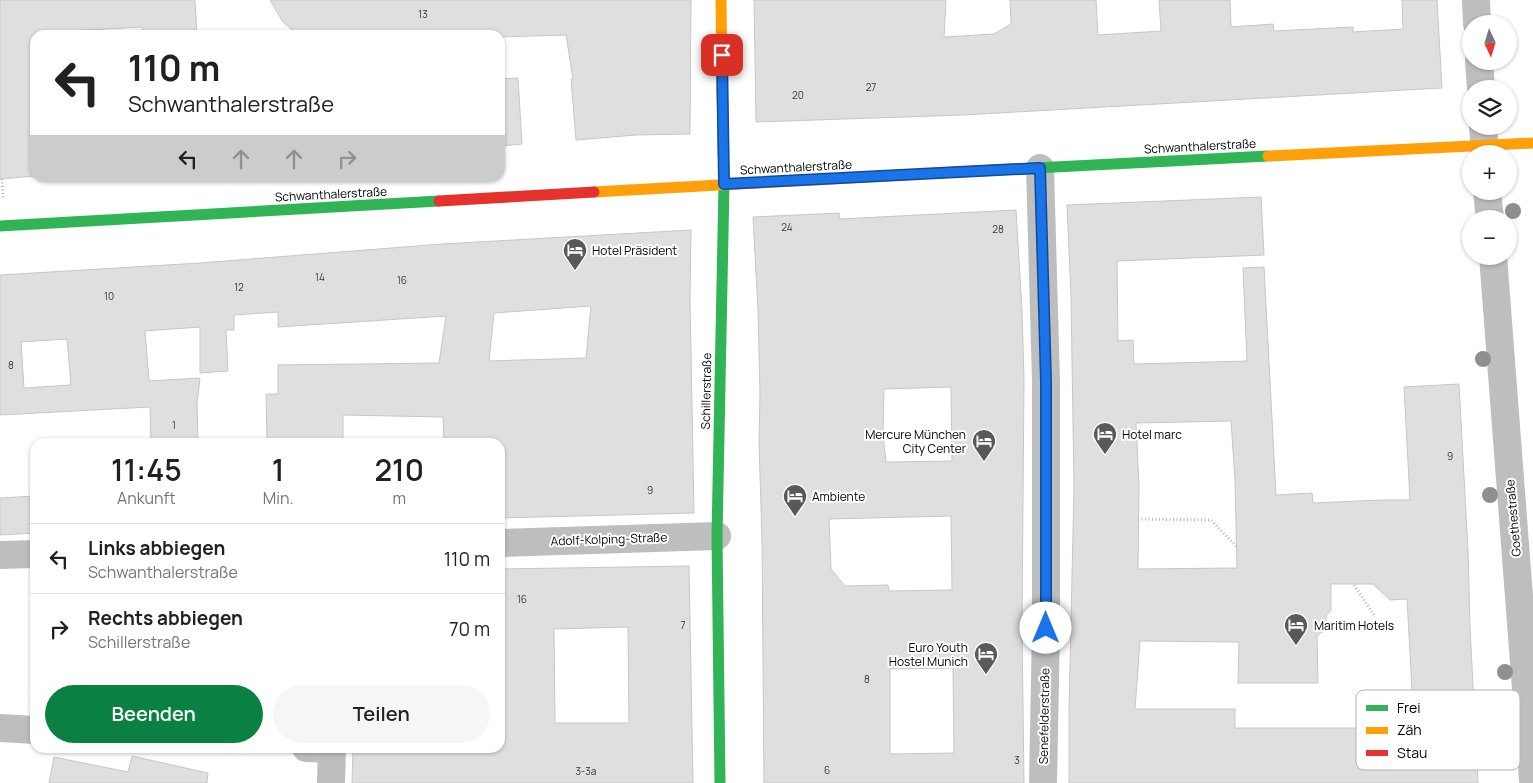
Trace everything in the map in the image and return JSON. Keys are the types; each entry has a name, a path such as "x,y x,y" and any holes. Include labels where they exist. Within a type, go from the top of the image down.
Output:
{"main road":[{"name":"Schillerstraße","path":"720,783 717,536 724,184 721,0"},
{"name":"Schwanthalerstraße","path":"0,226 1484,142 1533,143"}],"street":[{"path":"1476,0 1477,15"},
{"name":"Senefelderstraße","path":"1040,168 1046,382 1046,628 1043,783"},
{"name":"Goethestraße","path":"1494,265 1533,780"},
{"name":"Adolf-Kolping-Straße","path":"505,543 717,536"},
{"path":"0,555 30,554"},
{"path":"0,728 30,730"},
{"path":"324,753 331,783"}],"path":[{"path":"1138,519 1211,520 1236,547"},
{"path":"1354,585 1374,615"}],"building":[{"path":"0,0 195,0 197,30 142,30 142,27 89,30 30,30 30,176 0,179"},
{"path":"270,0 691,0 690,134 636,135 576,140 571,79 573,79 566,35 505,37 505,30 292,30 283,22"},
{"path":"754,0 946,0 944,37 994,34 1011,24 1010,0 1096,0 1098,35 1161,31 1159,0 1230,0 1231,27 1273,24 1274,31 1353,27 1353,32 1403,29 1402,0 1437,0 1442,88 963,115 756,122"},
{"path":"518,78 522,144 505,146 505,79"},
{"path":"1261,197 1264,255 1117,261 1118,341 1133,340 1134,364 1247,361 1243,268 1264,267 1276,495 1312,493 1313,503 1410,500 1404,387 1459,384 1473,690 1412,690 1407,599 1390,600 1373,584 1331,584 1331,610 1326,615 1326,629 1317,636 1318,683 1238,683 1239,642 1140,641 1135,709 1235,709 1235,728 1356,728 1356,770 1477,770 1478,783 1069,783 1074,487 1071,296 1067,205","holes":["1231,421 1235,480 1237,568 1138,569 1139,485 1136,423"]},
{"path":"1016,210 1024,379 1022,626 1024,783 764,783 760,394 753,217 839,213 840,219","holes":["951,387 952,461 886,462 883,435 884,389","951,516 952,590 889,591 888,585 845,586 831,569 829,519","953,668 954,753 890,754 890,669"]},
{"path":"691,230 690,299 694,513 505,518 505,438 444,438 443,417 343,415 343,438 267,438 266,394 278,394 278,365 439,363 446,316 278,327 278,312 234,315 234,330 226,330 228,371 200,373 200,327 145,331 149,381 200,378 197,404 198,438 151,438 150,407 0,415 0,275 200,263 442,244","holes":["591,306 586,358 489,361 494,313","67,339 71,385 24,388 21,342"]},
{"path":"30,496 30,533 0,535 0,498"},
{"path":"689,566 693,783 352,783 353,753 505,753 505,569","holes":["628,627 629,723 555,723 554,629"]},
{"path":"132,756 208,773 207,783 49,783 54,757 128,772"}],"traffic: fast":[{"path":"720,783 717,536 724,184 722,87"},
{"path":"938,173 1268,156"},
{"path":"0,226 439,201"}],"traffic: slow":[{"path":"721,0 722,87"},
{"path":"1268,156 1533,143"},
{"path":"594,192 938,173"}],"traffic: jam":[{"path":"439,201 594,192"}],"place":[{"name":"Hotel Präsident","path":"575,271"},
{"name":"Hotel marc","path":"1105,455"},
{"name":"Mercure München City Center","path":"984,462"},
{"name":"Ambiente","path":"795,517"},
{"name":"Maritim Hotels","path":"1296,646"},
{"name":"Euro Youth Hostel Munich","path":"986,675"}],"route":[{"path":"722,55 724,184 1040,168 1046,382 1046,628"}]}
